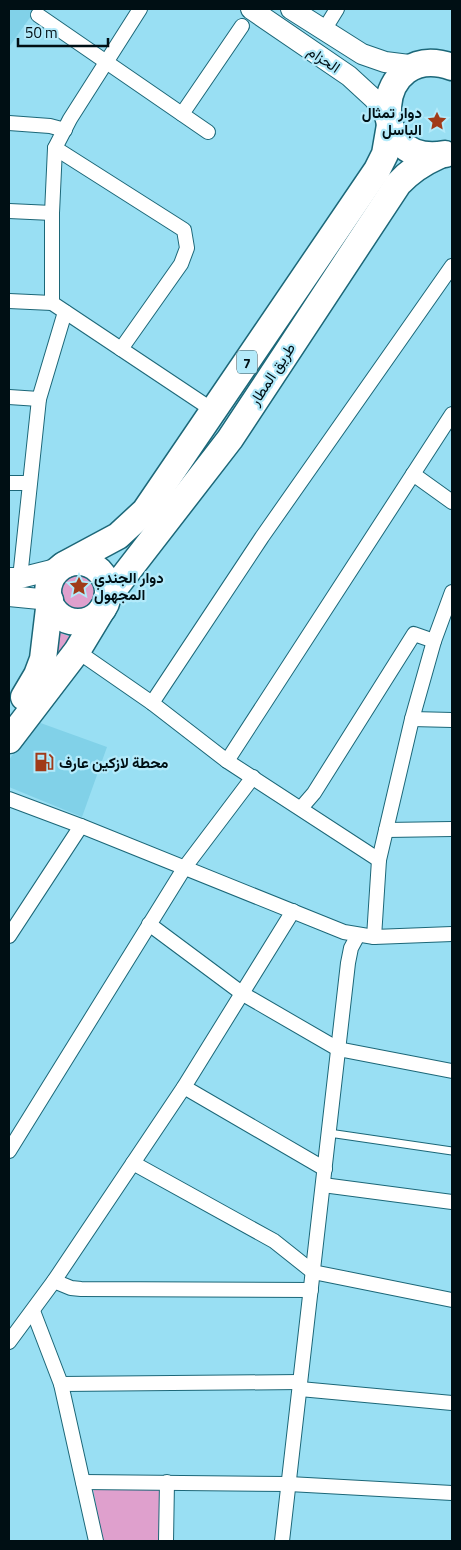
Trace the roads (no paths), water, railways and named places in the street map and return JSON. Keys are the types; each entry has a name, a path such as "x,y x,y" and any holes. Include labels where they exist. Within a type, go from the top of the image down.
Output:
{"highway":[{"name":"7","path":"62,567 118,536 145,512 377,170 387,145 388,99 392,87 405,72 438,62"},
{"name":"7","path":"389,122 396,137 406,147 418,153 447,155"},
{"name":"طريق المطار","path":"9,740 77,651 106,602 230,439 398,184 421,163 447,155"},
{"path":"82,562 94,567 106,580 108,589 106,602 92,618 84,621 67,619 59,614 50,600 48,592 50,583 54,575 62,567 82,562"},
{"path":"9,722 41,667 50,600"}],"main road":[{"path":"292,9 353,49 373,58 399,64 438,62"},
{"name":"الحزام","path":"246,17 349,76 374,98 389,122"},
{"path":"15,578 62,567"},
{"path":"9,596 50,600"}],"street":[{"path":"52,303 52,213 55,148 70,119 140,9"},
{"path":"324,30 337,9"},
{"path":"38,15 208,132"},
{"path":"182,114 246,17"},
{"path":"9,124 50,126 65,130"},
{"path":"55,148 184,230 187,248 181,264 121,350"},
{"path":"9,212 52,213"},
{"path":"152,703 262,537 452,266"},
{"path":"9,301 52,303 214,411"},
{"path":"15,578 39,400 65,312"},
{"path":"9,397 39,400"},
{"path":"227,761 452,414"},
{"path":"413,474 452,502"},
{"path":"9,483 29,483"},
{"path":"374,937 379,860 412,719 434,641 452,592"},
{"path":"301,808 314,793 414,634 434,641"},
{"path":"77,651 152,703 227,761 379,860"},
{"path":"412,719 452,720"},
{"path":"9,1151 185,868 253,777"},
{"path":"9,799 344,932 374,937 452,934"},
{"path":"9,936 81,826"},
{"path":"386,830 452,829"},
{"path":"9,1342 54,1282 184,1087 294,911"},
{"path":"149,924 243,994 338,1049 452,1071"},
{"path":"282,1541 338,1049 351,948 358,935"},
{"path":"184,1087 325,1168"},
{"path":"133,1163 274,1241 313,1272 452,1300"},
{"path":"323,1184 452,1202"},
{"path":"54,1282 71,1288 81,1289 311,1290"},
{"path":"33,1312 61,1384 96,1541"},
{"path":"61,1384 300,1385 452,1403"},
{"path":"83,1482 289,1484 452,1493"},
{"path":"166,1541 167,1482"}],"lane":[{"path":"329,1133 452,1151"}],"place":[{"name":"دوار تمثال الباسل","path":"437,121"},
{"name":"دوار الجندي المجهول","path":"79,586"},
{"name":"محطة لازكين عارف","path":"44,762"}]}
